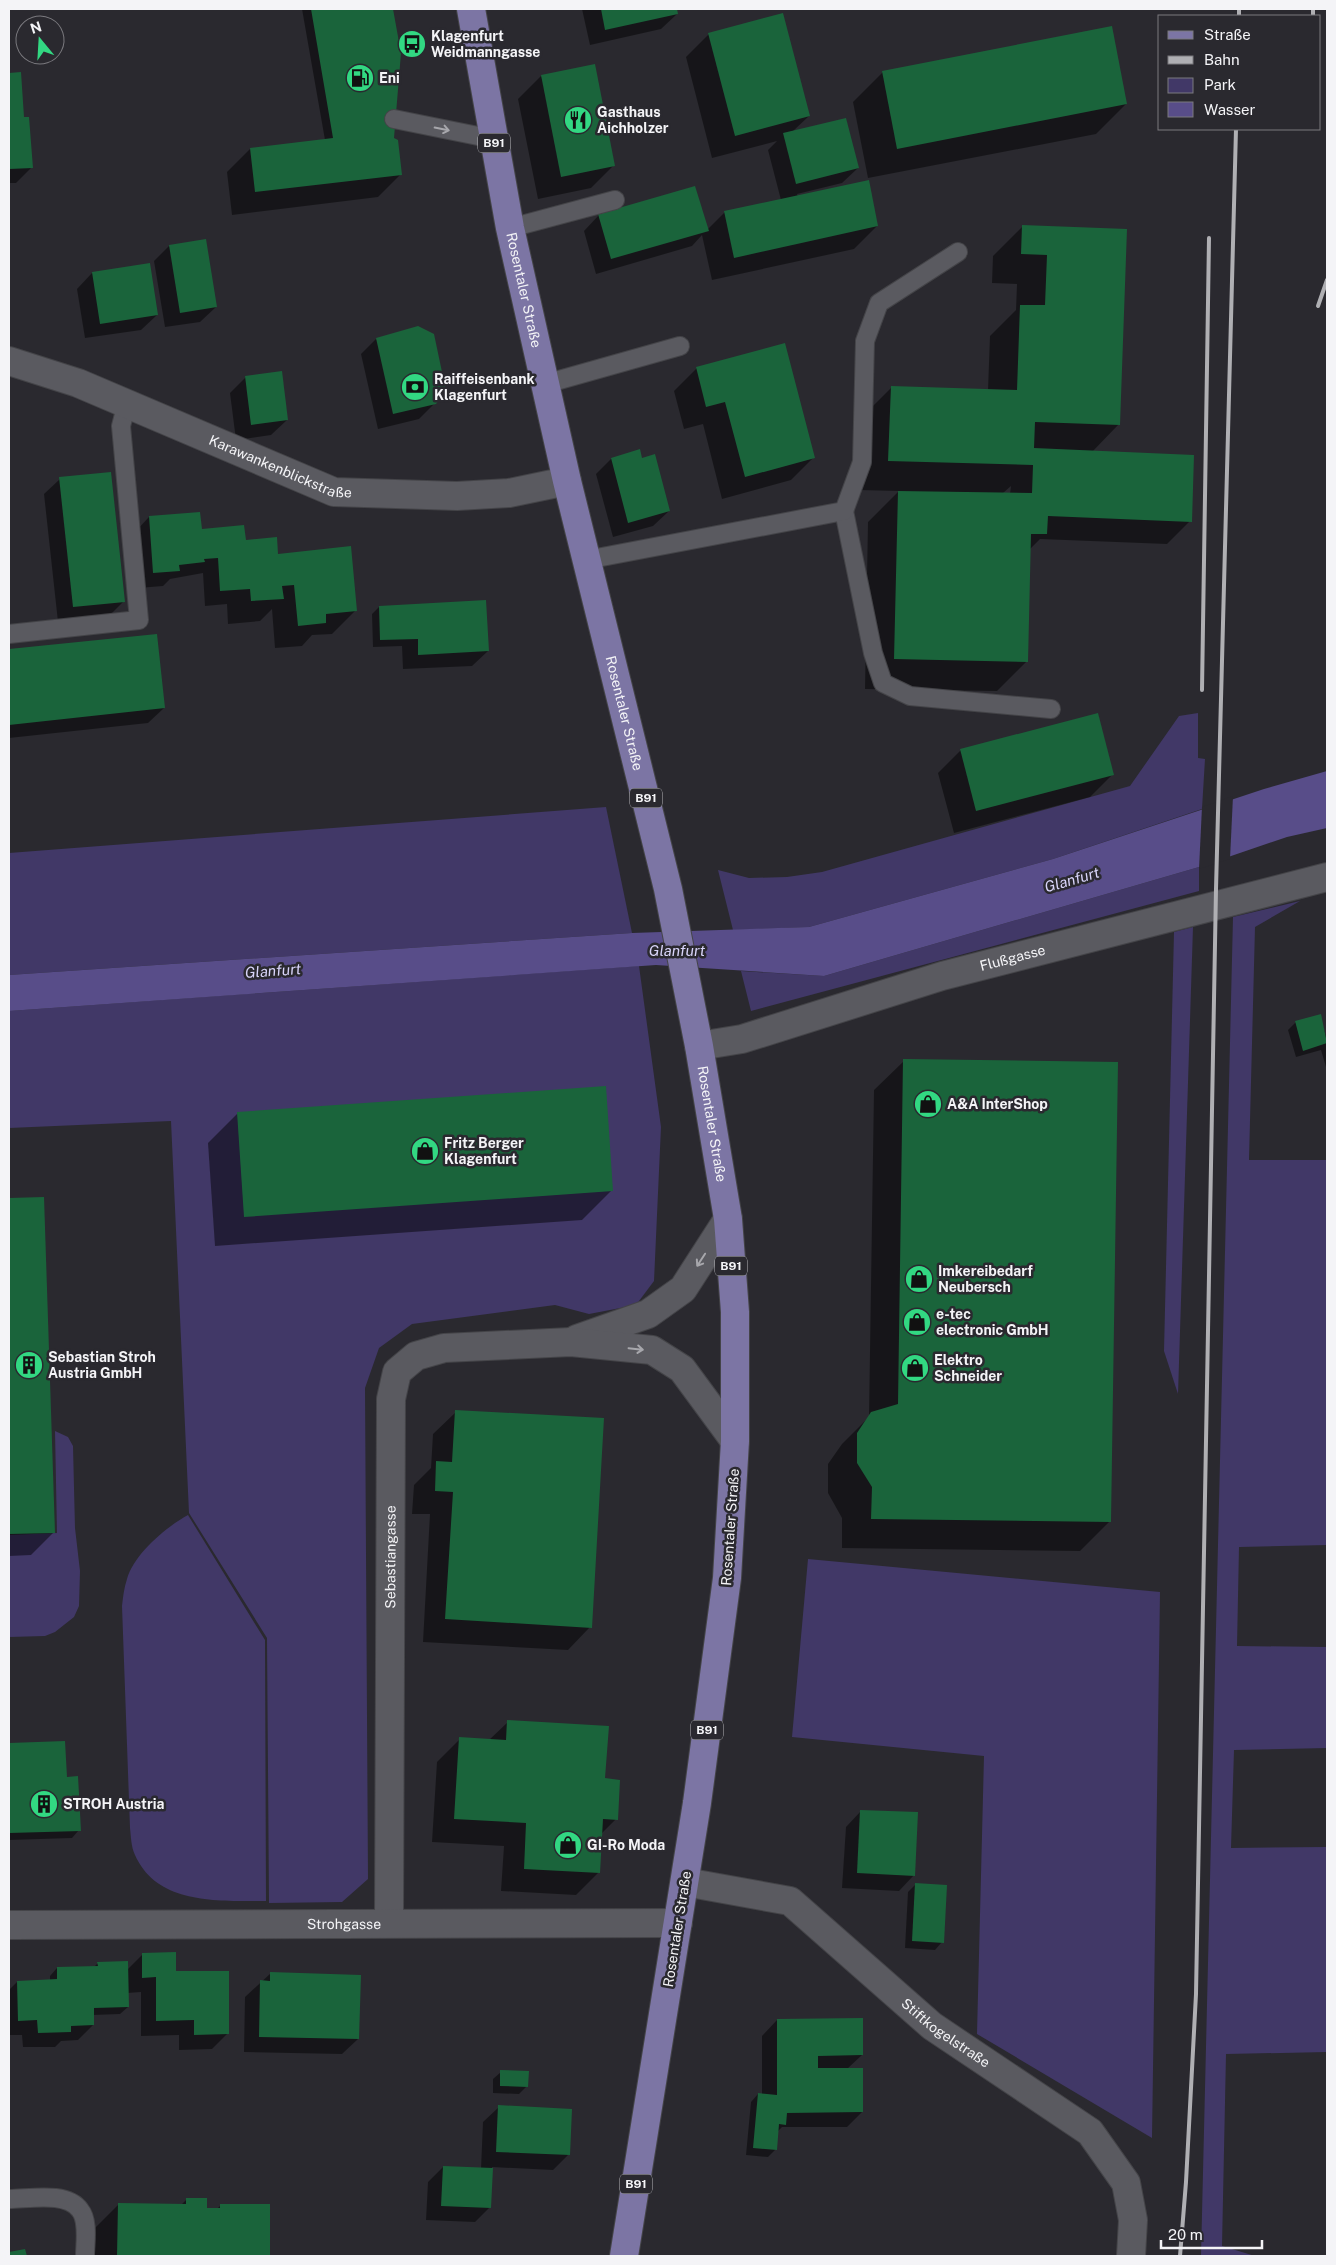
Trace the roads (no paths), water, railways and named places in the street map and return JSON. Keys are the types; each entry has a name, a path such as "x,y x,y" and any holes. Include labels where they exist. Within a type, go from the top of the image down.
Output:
{"main road":[{"name":"Rosentaler Straße","path":"471,9 510,228 567,482 668,889 694,1017 728,1219 735,1312 735,1441 727,1578 685,1882 624,2256"}],"street":[{"name":"Karawankenblickstraße","path":"9,361 78,383 334,492 457,496 509,492 567,482"},
{"name":"Flußgasse","path":"699,1046 742,1039 942,976 1327,877"},
{"name":"Sebastiangasse","path":"571,1342 648,1314 682,1289 728,1219"},
{"name":"Sebastiangasse","path":"389,1923 391,1399 398,1372 416,1356 444,1348 571,1342 652,1350 682,1369 735,1441"},
{"name":"Stiftkogelstraße","path":"685,1882 790,1901 932,2026 1090,2132 1126,2183 1133,2220 1131,2256"},
{"name":"Strohgasse","path":"9,1925 678,1923"}],"lane":[{"path":"394,119 494,139"},
{"path":"510,228 615,200"},
{"path":"958,252 879,303 865,340 862,462 844,512 873,653 883,683 910,696 1051,709"},
{"path":"545,384 680,346"},
{"path":"9,634 139,620 121,426 127,403"},
{"path":"586,560 844,512"},
{"path":"9,2199 66,2199 80,2210 85,2224 85,2256"}],"water":[{"name":"Glanfurt","path":"1327,771 1327,828 1287,837 1199,867 824,976 656,965 9,1011 9,975 632,933 809,927 1053,859 1264,789"}],"railway":[{"path":"1239,9 1239,15"},
{"path":"1313,9 1313,15"},
{"path":"1180,2256 1196,1994 1216,889 1236,130"},
{"path":"1202,690 1209,238"},
{"path":"1318,306 1327,280"}],"place":[{"name":"Klagenfurt Weidmanngasse","path":"412,44"},
{"name":"Eni","path":"360,78"},
{"name":"Gasthaus Aichholzer","path":"578,120"},
{"name":"Raiffeisenbank Klagenfurt","path":"415,387"},
{"name":"A&A InterShop","path":"928,1104"},
{"name":"Fritz Berger Klagenfurt","path":"425,1151"},
{"name":"Imkereibedarf Neubersch","path":"919,1279"},
{"name":"e-tec electronic GmbH","path":"917,1322"},
{"name":"Sebastian Stroh Austria GmbH","path":"29,1365"},
{"name":"Elektro Schneider","path":"915,1368"},
{"name":"STROH Austria","path":"44,1804"},
{"name":"GI-Ro Moda","path":"568,1845"}]}
